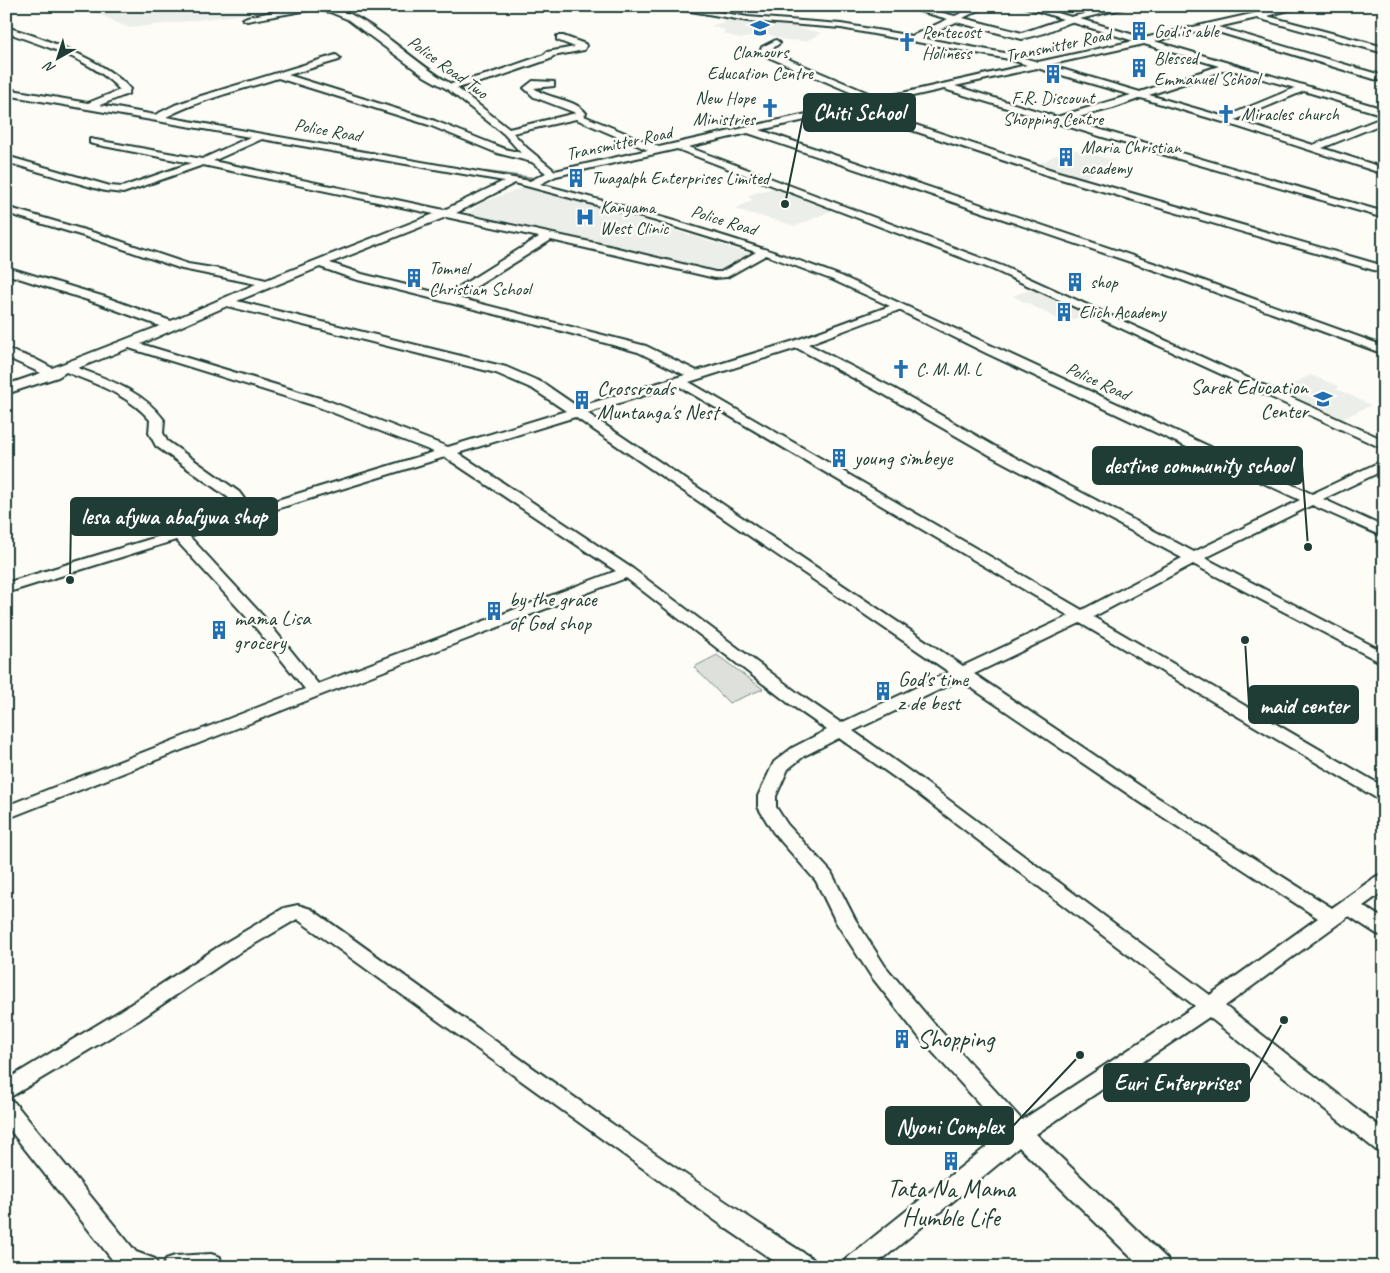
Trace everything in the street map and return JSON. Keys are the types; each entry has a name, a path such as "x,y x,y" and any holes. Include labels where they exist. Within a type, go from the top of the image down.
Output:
{"street":[{"path":"247,19 312,6"},
{"name":"Police Road Two","path":"312,6 332,10 350,17 428,74 450,87 507,132 534,159 553,174"},
{"path":"666,6 754,20 841,26 915,38 1040,64 1226,120 1384,171"},
{"path":"905,6 1022,36 1035,34 1071,19 1128,6"},
{"path":"915,38 984,6"},
{"path":"1026,6 1384,112"},
{"name":"Transmitter Road","path":"532,184 553,174 882,102 944,86 1148,42 1299,6"},
{"path":"1257,16 1384,50"},
{"path":"1210,27 1384,79"},
{"path":"6,29 89,63 111,75 125,89 125,92 90,106"},
{"path":"450,87 492,76 547,57 550,54 581,48 582,46 560,38"},
{"path":"776,43 765,49 764,52 882,102"},
{"path":"157,118 178,106 336,58"},
{"path":"1058,120 1142,96 1176,82 1228,66"},
{"path":"277,75 423,120 501,151 534,159"},
{"path":"507,132 577,116 581,113 577,109 537,95 529,88 533,84 551,84"},
{"path":"944,86 1384,215"},
{"path":"1226,120 1304,88"},
{"name":"Police Road","path":"6,92 514,180 669,222 765,251 837,278 900,306 1384,534"},
{"path":"854,108 1029,166 1384,270"},
{"path":"577,116 659,151"},
{"path":"1313,148 1384,120"},
{"path":"752,131 1158,268 1384,350"},
{"path":"6,159 116,190 131,189 203,162 261,136"},
{"path":"92,141 203,162 549,236 719,276 765,251"},
{"path":"680,147 998,268 1384,444"},
{"path":"6,390 129,344 265,283 362,248 445,214 514,180"},
{"path":"6,210 101,238 186,267 265,283"},
{"path":"448,299 549,236"},
{"path":"318,263 358,277 562,327 642,349 697,376"},
{"path":"6,270 101,300 172,326"},
{"path":"226,302 501,370 538,386 1146,798 1340,911 1384,929"},
{"path":"6,588 679,382 798,344 900,306"},
{"path":"129,344 321,403 448,452 628,572 793,698 920,786 1210,1006 1384,1143"},
{"path":"798,344 1384,659"},
{"path":"6,353 31,362 52,374"},
{"path":"68,368 134,399 147,408 157,420 156,433 161,443 234,494 248,514"},
{"path":"679,382 773,435 1384,795"},
{"path":"1158,1267 1020,1133 927,1031 878,971 846,922 824,877 780,828 767,807 767,796 780,766 798,752 1080,617 1193,558 1384,464"},
{"path":"180,536 256,619 315,691"},
{"path":"6,813 315,691 628,572"},
{"path":"855,1267 1020,1133 1210,1006 1384,881"},
{"path":"6,1091 132,1014 225,952 291,913 298,912 312,920 605,1131 750,1232 804,1267"},
{"path":"6,1108 127,1260 138,1266 146,1267"},
{"path":"175,1267 211,1265"}],"shaded area":[{"path":"81,6 278,6 282,10 129,28"},
{"name":"Clamours Education Centre","path":"733,19 771,22 822,33 806,41 785,40 765,33 741,39 723,33 725,30 711,26"},
{"path":"1069,148 1114,160 1083,179 1035,166"},
{"path":"780,186 835,209 796,226 735,209 752,200 748,195"},
{"path":"524,187 560,195 754,255 723,273 466,215 483,202"},
{"path":"1037,287 1090,314 1064,322 1013,296"},
{"name":"Sarek Education Center","path":"1310,375 1339,386 1337,389 1371,405 1338,421 1274,394"},
{"path":"717,655 763,689 729,703 694,667"}],"waterway":[{"path":"202,124 375,154 372,153"},
{"path":"485,173 540,180"}],"place":[{"name":"Clamours Education Centre","path":"760,28"},
{"name":"God is able","path":"1139,31"},
{"name":"Pentecost Holiness","path":"907,42"},
{"name":"Blessed Emmanuel School","path":"1139,68"},
{"name":"F.R. Discount Shopping Centre","path":"1053,74"},
{"name":"New Hope Ministries","path":"770,108"},
{"name":"Miracles church","path":"1226,114"},
{"name":"Maria Christian academy","path":"1066,157"},
{"name":"Twagalph Enterprises Limited","path":"576,178"},
{"name":"Chiti School","path":"785,204"},
{"name":"Kanyama West Clinic","path":"585,217"},
{"name":"Tomnel Christian School","path":"414,278"},
{"name":"shop","path":"1075,282"},
{"name":"Elich Academy","path":"1064,312"},
{"name":"C. M. M. L","path":"901,369"},
{"name":"Sarek Education Center","path":"1323,399"},
{"name":"Crossroads Muntanga's Nest","path":"582,400"},
{"name":"young simbeye","path":"839,458"},
{"name":"destine community school","path":"1308,547"},
{"name":"lesa afywa abafywa shop","path":"70,580"},
{"name":"by the grace of God shop","path":"494,611"},
{"name":"mama Lisa grocery","path":"219,630"},
{"name":"maid center","path":"1245,640"},
{"name":"God's time z de best","path":"883,691"},
{"name":"Euri Enterprises","path":"1284,1020"},
{"name":"Shopping","path":"902,1039"},
{"name":"Nyoni Complex","path":"1080,1055"},
{"name":"Tata Na Mama Humble Life","path":"951,1161"}]}
